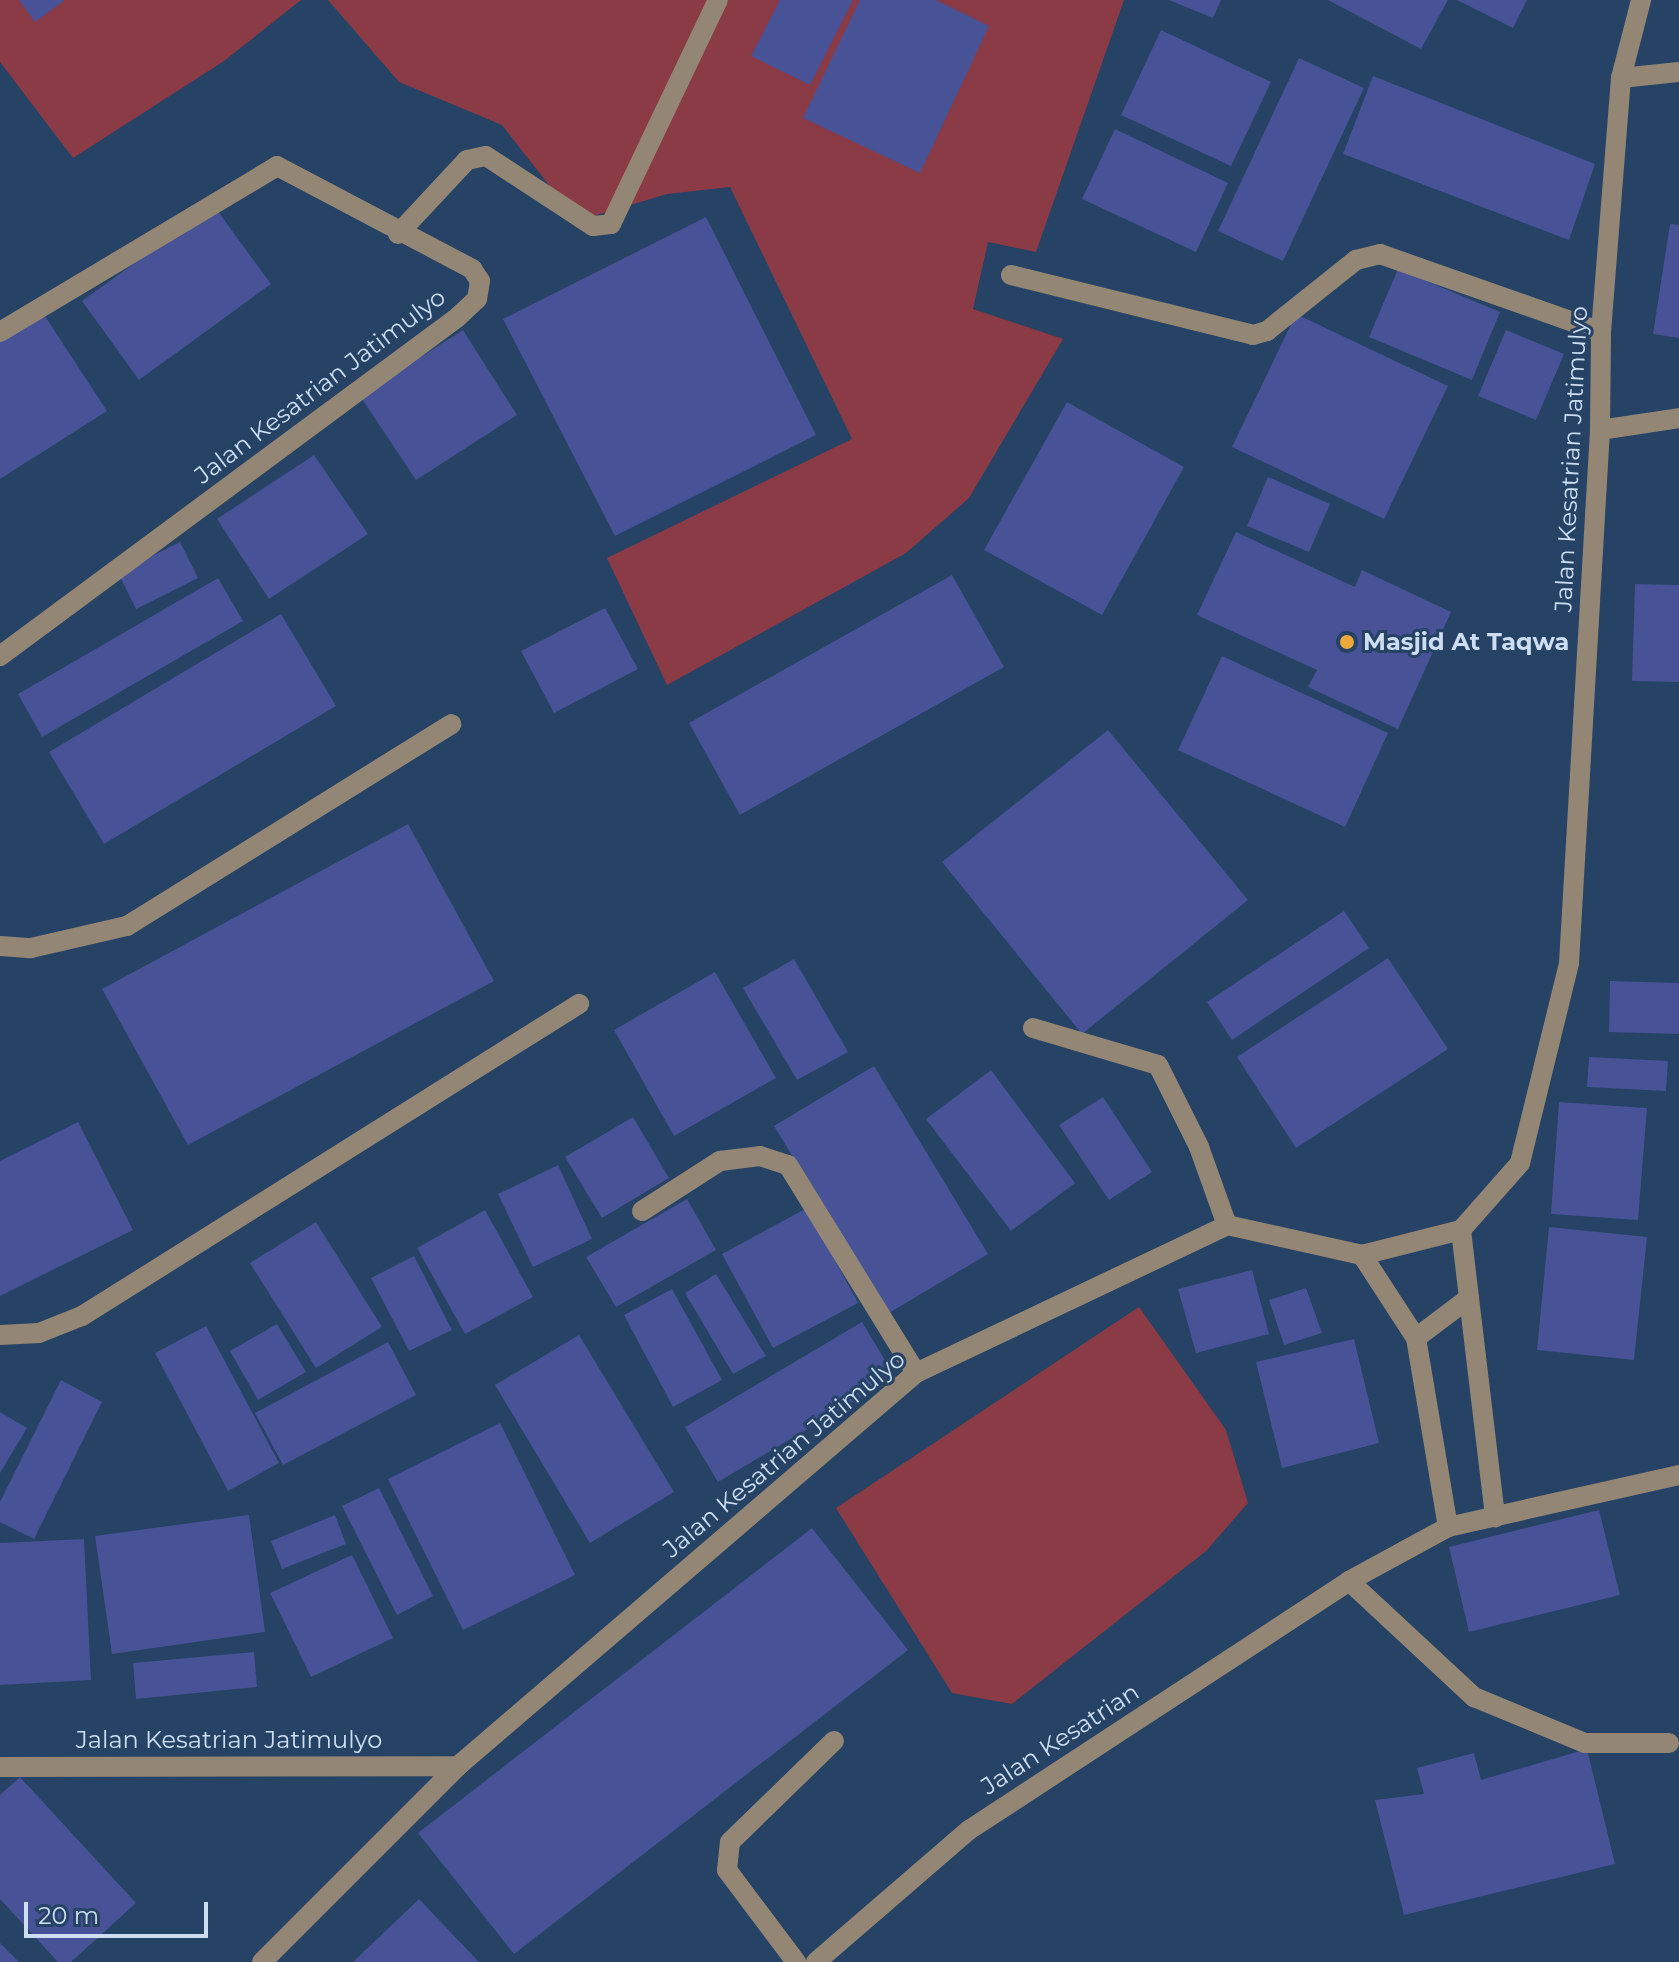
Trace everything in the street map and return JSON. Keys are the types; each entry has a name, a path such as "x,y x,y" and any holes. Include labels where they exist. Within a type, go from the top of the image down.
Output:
{"street":[{"path":"398,234 467,160 486,156 593,226 611,224 718,0"},
{"name":"Jalan Kesatrian Jatimulyo","path":"1461,1230 1520,1163 1569,963 1600,430 1601,332 1621,78 1641,0"},
{"path":"1621,78 1679,72"},
{"name":"Jalan Kesatrian Jatimulyo","path":"0,332 277,166 398,234 472,269 480,281 477,299 0,656"},
{"path":"1011,275 1253,335 1267,331 1356,260 1380,254 1601,332"},
{"path":"1600,430 1679,418"},
{"path":"0,946 31,948 127,926 451,724"},
{"path":"0,1335 39,1333 82,1316 579,1004"},
{"path":"1033,1028 1158,1065 1199,1147 1227,1225 1362,1255 1461,1230 1495,1517"},
{"path":"642,1211 720,1161 760,1156 788,1165 916,1373"},
{"name":"Jalan Kesatrian Jatimulyo","path":"262,1962 458,1766 916,1373 1227,1225"},
{"path":"1362,1255 1416,1338 1448,1527"},
{"path":"1416,1338 1469,1298"},
{"name":"Jalan Kesatrian","path":"816,1962 969,1830 1349,1581 1448,1527 1679,1475"},
{"path":"1349,1581 1474,1697 1585,1743 1669,1743"},
{"path":"796,1962 727,1870 730,1842 834,1741"},
{"name":"Jalan Kesatrian Jatimulyo","path":"0,1767 458,1766"}],"shaded area":[{"path":"0,0 301,0 224,61 73,158 0,62"},
{"path":"328,0 1124,0 1036,252 988,242 973,309 1063,339 969,498 906,553 667,685 607,558 852,439 730,187 667,194 577,221 502,125 399,82"},
{"path":"1139,1307 1226,1430 1248,1503 1206,1551 1012,1704 952,1693 836,1508"}],"building":[{"path":"19,0 65,0 35,22"},
{"path":"780,0 853,0 810,85 751,56"},
{"path":"860,0 936,0 989,26 920,173 803,118"},
{"path":"1169,0 1221,0 1213,18"},
{"path":"1328,0 1448,0 1421,49"},
{"path":"1457,0 1527,0 1513,28"},
{"path":"1161,30 1271,82 1231,166 1121,115"},
{"path":"1299,58 1364,88 1283,261 1218,231"},
{"path":"1373,76 1595,164 1569,240 1343,154"},
{"path":"1115,129 1228,183 1196,252 1082,199"},
{"path":"214,206 271,284 139,380 82,301"},
{"path":"706,217 816,435 615,536 503,319"},
{"path":"1670,224 1679,225 1679,338 1653,334"},
{"path":"1398,269 1500,312 1472,380 1369,337"},
{"path":"41,310 107,411 0,479 0,336"},
{"path":"1296,314 1448,386 1384,519 1232,447"},
{"path":"463,330 517,415 416,480 360,396"},
{"path":"1506,330 1564,354 1536,420 1478,396"},
{"path":"1067,402 1184,467 1102,615 984,550"},
{"path":"314,455 368,534 269,599 217,519"},
{"path":"1268,477 1330,504 1309,552 1247,526"},
{"name":"Masjid At Taqwa","path":"1236,532 1355,587 1362,570 1451,612 1398,729 1308,687 1317,670 1197,615"},
{"path":"180,542 198,578 136,609 118,573"},
{"path":"952,575 1004,667 740,815 689,723"},
{"path":"218,578 243,621 42,737 18,694"},
{"path":"1635,584 1679,585 1679,682 1632,681"},
{"path":"605,608 638,669 554,713 521,651"},
{"path":"281,614 336,706 104,844 49,752"},
{"path":"1222,656 1388,733 1345,827 1178,750"},
{"path":"1108,730 1248,900 1082,1034 942,862"},
{"path":"408,824 494,981 188,1145 102,989"},
{"path":"1344,911 1369,948 1232,1040 1207,1002"},
{"path":"1388,958 1448,1049 1296,1148 1237,1057"},
{"path":"794,959 848,1052 797,1080 743,988"},
{"path":"715,972 776,1078 674,1136 614,1030"},
{"path":"1610,981 1679,983 1679,1034 1609,1032"},
{"path":"1589,1057 1668,1061 1666,1091 1587,1087"},
{"path":"874,1066 988,1254 889,1313 774,1126"},
{"path":"991,1070 1075,1183 1011,1231 926,1119"},
{"path":"1103,1097 1152,1172 1109,1200 1059,1125"},
{"path":"1559,1102 1647,1108 1638,1220 1551,1214"},
{"path":"633,1117 669,1178 602,1218 565,1157"},
{"path":"78,1122 133,1230 0,1296 0,1161"},
{"path":"558,1165 592,1239 533,1267 498,1194"},
{"path":"687,1199 716,1250 616,1307 586,1257"},
{"path":"807,1208 858,1303 773,1348 722,1254"},
{"path":"485,1210 533,1297 465,1334 417,1248"},
{"path":"316,1222 382,1327 316,1368 250,1263"},
{"path":"1549,1227 1647,1237 1634,1360 1537,1350"},
{"path":"414,1256 452,1330 409,1351 371,1278"},
{"path":"1252,1270 1269,1334 1196,1353 1178,1289"},
{"path":"716,1274 766,1356 733,1374 685,1293"},
{"path":"1306,1288 1322,1333 1284,1345 1269,1300"},
{"path":"672,1289 722,1380 673,1407 624,1315"},
{"path":"862,1322 895,1377 718,1482 685,1427"},
{"path":"277,1324 306,1372 258,1400 230,1351"},
{"path":"206,1326 279,1463 228,1491 155,1353"},
{"path":"579,1335 674,1492 590,1543 495,1385"},
{"path":"1354,1339 1379,1443 1282,1468 1256,1362"},
{"path":"388,1342 416,1395 283,1465 255,1413"},
{"path":"61,1380 102,1402 34,1539 0,1522 0,1502"},
{"path":"0,1412 27,1428 0,1473"},
{"path":"500,1423 575,1575 463,1630 388,1479"},
{"path":"379,1488 433,1596 397,1615 342,1506"},
{"path":"1599,1510 1620,1595 1469,1632 1449,1547"},
{"path":"249,1515 265,1632 112,1654 95,1536"},
{"path":"335,1515 346,1544 282,1569 271,1541"},
{"path":"812,1528 908,1650 514,1954 418,1833"},
{"path":"84,1539 91,1680 0,1685 0,1543"},
{"path":"352,1555 393,1638 311,1677 270,1593"},
{"path":"254,1652 257,1687 136,1699 133,1663"},
{"path":"1587,1749 1615,1864 1404,1915 1375,1800 1424,1794 1417,1768 1474,1753 1481,1780"},
{"path":"20,1777 136,1903 71,1962 58,1962 0,1899 0,1795"},
{"path":"419,1899 479,1962 353,1962"},
{"path":"0,1943 19,1962 0,1962"}],"place":[{"name":"Masjid At Taqwa","path":"1347,642"}]}
